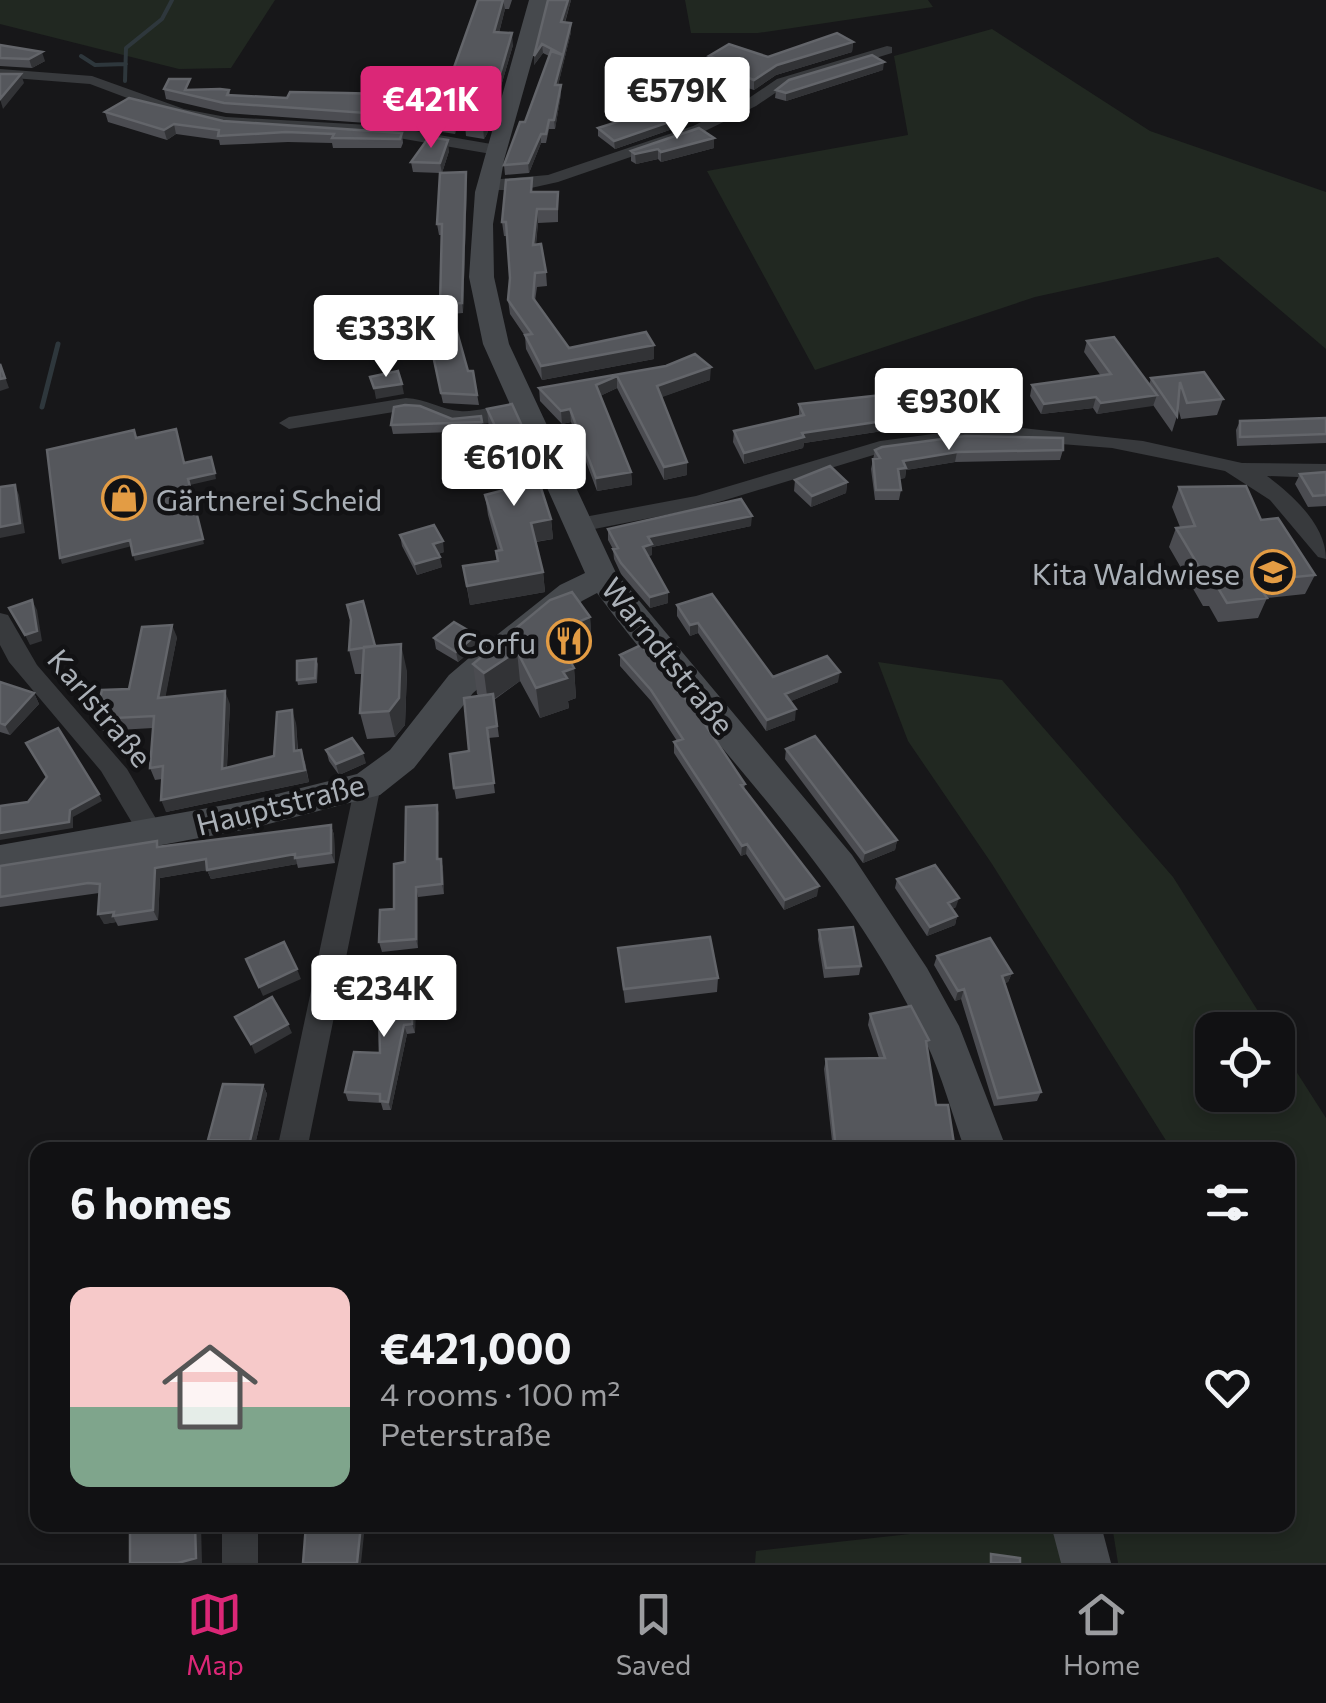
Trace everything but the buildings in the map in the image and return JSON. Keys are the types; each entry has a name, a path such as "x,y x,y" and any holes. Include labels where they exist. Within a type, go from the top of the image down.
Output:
{"main road":[{"name":"Warndtstraße","path":"539,0 497,150 480,253 488,315 521,402 602,576 640,629 734,734 840,866 913,980 945,1039 983,1142"},
{"name":"Hauptstraße","path":"0,860 302,804 368,785 402,759 461,684 494,654 571,593 602,576"},
{"path":"1078,1532 1086,1563"}],"street":[{"path":"489,185 522,185 552,178 698,128 751,103 782,82 886,50"},
{"path":"0,73 92,80 180,113 226,122 387,130 497,150"},
{"path":"288,422 394,404 425,405 455,418 521,402 546,390"},
{"path":"578,524 644,516 736,491 823,461 899,443 963,434 1078,436 1229,467 1326,471"},
{"path":"1229,467 1256,478 1281,498 1326,552"},
{"name":"Karlstraße","path":"0,621 30,676 124,783 152,834"},
{"path":"294,1142 368,785"},
{"path":"240,1532 240,1563"}],"shaded area":[{"path":"0,0 275,0 231,68 179,69 0,24"},
{"path":"685,0 928,0 933,7 758,33 691,33"},
{"path":"992,29 1150,131 1326,192 1326,349 1218,257 1035,297 815,370 707,171 908,135 894,56"},
{"path":"878,662 1002,680 1173,877 1259,1012 1195,1012 1195,1112 1295,1112 1295,1070 1326,1118 1326,1563 1118,1563 1113,1532 1295,1532 1295,1142 1167,1142 992,864 908,741"},
{"path":"928,1532 1078,1532 1084,1563 755,1563 756,1551"}],"waterway":[{"path":"126,64 126,48 162,19 172,0"},
{"path":"81,56 95,65 126,64"},
{"path":"125,81 126,64"},
{"path":"42,407 58,344"}],"place":[{"name":"Gärtnerei Scheid","path":"124,498"},
{"name":"Kita Waldwiese","path":"1273,572"},
{"name":"Corfu","path":"569,641"}]}
